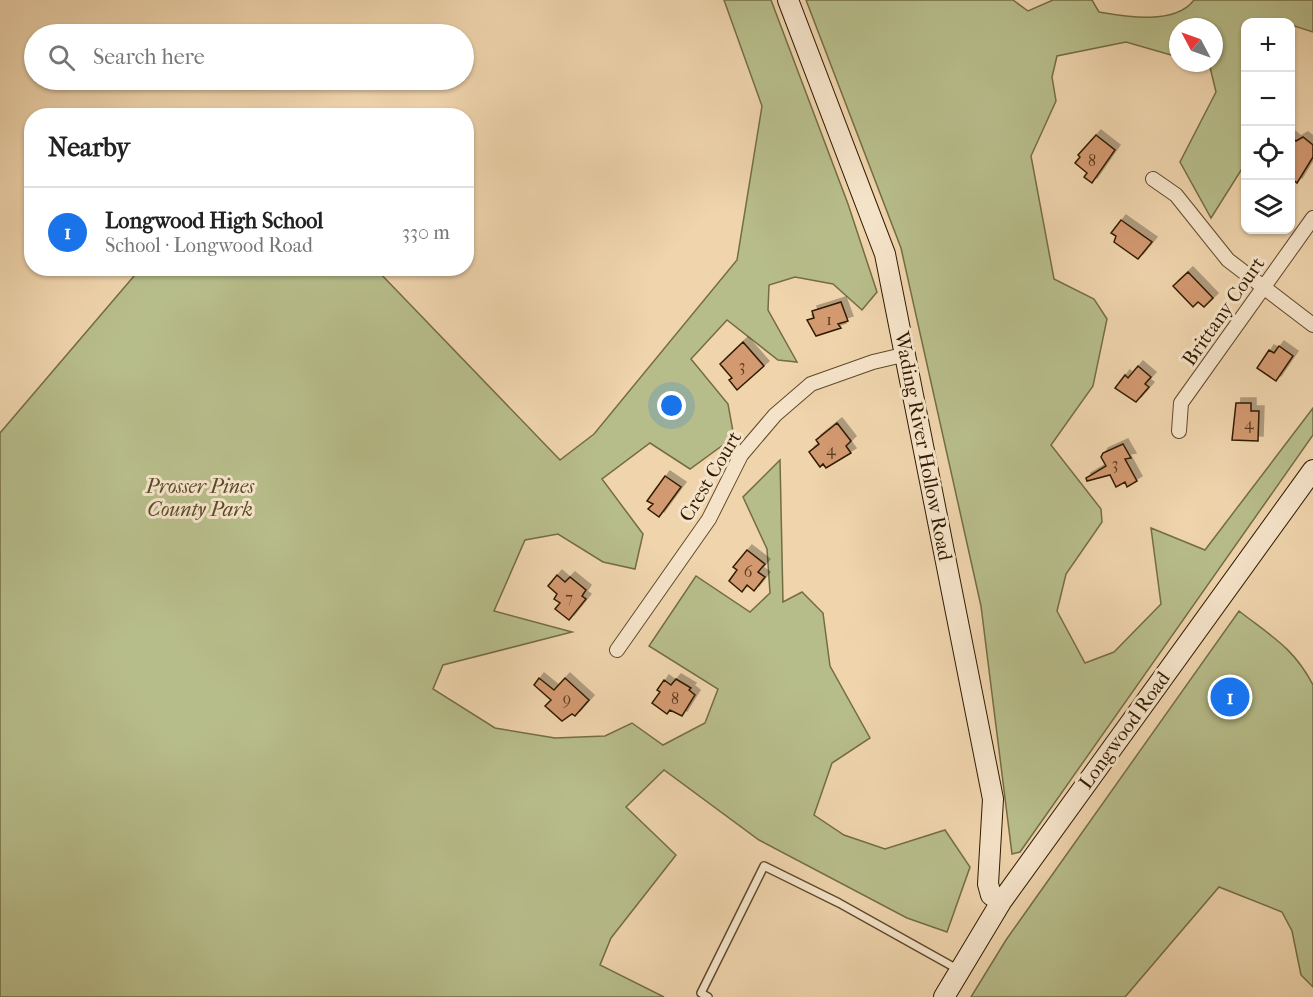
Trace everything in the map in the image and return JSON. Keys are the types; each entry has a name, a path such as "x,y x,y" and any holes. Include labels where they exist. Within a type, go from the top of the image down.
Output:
{"street":[{"name":"Wading River Hollow Road","path":"788,0 885,254 907,354 942,547 993,799 988,884 977,925 975,945"},
{"path":"1153,179 1176,195 1228,260 1313,325"},
{"name":"Brittany Court","path":"1179,431 1181,403 1313,218"},
{"name":"Crest Court","path":"617,650 709,519 741,455 775,415 811,384 873,362 907,354"},
{"name":"Longwood Road","path":"944,997 1001,902 1313,470"},
{"path":"988,884 991,895 1001,902"}],"lane":[{"path":"1286,507 1313,484"},
{"path":"708,997 700,993 764,866 839,903 959,970"}],"green space":[{"name":"Prosser Pines County Park","path":"724,0 771,0 848,204 877,292 862,310 833,284 795,277 769,285 768,310 797,362 778,360 727,320 691,359 728,404 734,437 690,469 650,443 602,479 643,534 635,569 603,562 558,534 525,540 494,611 572,632 443,665 433,689 495,728 555,738 605,736 632,723 663,745 705,723 718,689 649,646 696,576 750,612 770,593 767,549 743,497 780,460 783,602 802,592 823,613 830,666 870,738 832,763 814,815 844,835 885,849 945,830 970,867 947,932 907,918 759,840 664,770 626,807 676,855 611,938 600,965 664,997 0,997 0,433 134,276 383,276 560,460 594,434 737,260 762,106"},
{"path":"806,0 1013,0 1028,11 1053,0 1092,0 1099,12 1150,17 1175,13 1186,8 1194,0 1313,0 1313,32 1295,26 1295,18 1241,18 1241,170 1211,218 1180,162 1216,92 1211,72 1223,72 1223,18 1169,18 1169,54 1126,42 1057,56 1052,77 1056,101 1031,156 1054,279 1094,299 1107,319 1093,386 1051,445 1101,509 1102,522 1066,574 1057,611 1085,663 1114,652 1161,604 1151,528 1205,550 1313,408 1313,435 1020,852 1012,854 981,606 901,248"},
{"path":"1239,611 1290,652 1313,685 1313,987 1301,975 1292,931 1282,912 1219,887 1125,997 971,997 1006,940"}],"building":[{"path":"1096,135 1115,150 1092,183 1084,177 1087,173 1075,163 1080,157 1078,155"},
{"path":"1303,137 1313,145 1313,157 1297,183 1295,181 1295,140"},
{"path":"1121,220 1152,242 1138,259 1114,242 1116,236 1111,233"},
{"path":"1188,272 1213,298 1204,307 1198,302 1193,307 1173,286"},
{"path":"841,302 848,321 838,324 841,328 816,336 807,320 814,318 812,311"},
{"path":"743,342 764,366 737,390 729,380 732,378 720,364"},
{"path":"1279,346 1293,356 1276,381 1257,368 1269,350 1274,353"},
{"path":"1138,366 1151,377 1145,384 1149,387 1136,402 1115,388 1125,375 1128,378"},
{"path":"1236,403 1251,403 1251,411 1259,411 1258,441 1232,440"},
{"path":"837,423 851,441 846,446 851,453 826,468 823,464 820,467 809,452 819,444 816,440"},
{"path":"1123,444 1131,458 1125,459 1137,481 1127,487 1125,482 1116,487 1110,475 1087,481 1086,478 1106,466 1101,457 1103,453"},
{"path":"665,476 681,487 659,517 648,509 653,504 647,501"},
{"path":"747,550 765,564 758,572 765,577 754,591 747,585 742,592 729,581 737,570 733,567"},
{"path":"557,575 565,582 570,577 586,590 582,596 586,599 569,620 555,609 560,603 554,599 557,594 548,586"},
{"path":"539,678 554,690 565,678 589,700 575,716 572,714 562,721 545,706 551,700 534,685"},
{"path":"676,679 691,688 689,690 695,695 682,716 670,710 667,714 652,703 660,692 657,690 664,680 671,685"}],"place":[{"name":"Longwood High School","path":"1230,697"}]}
